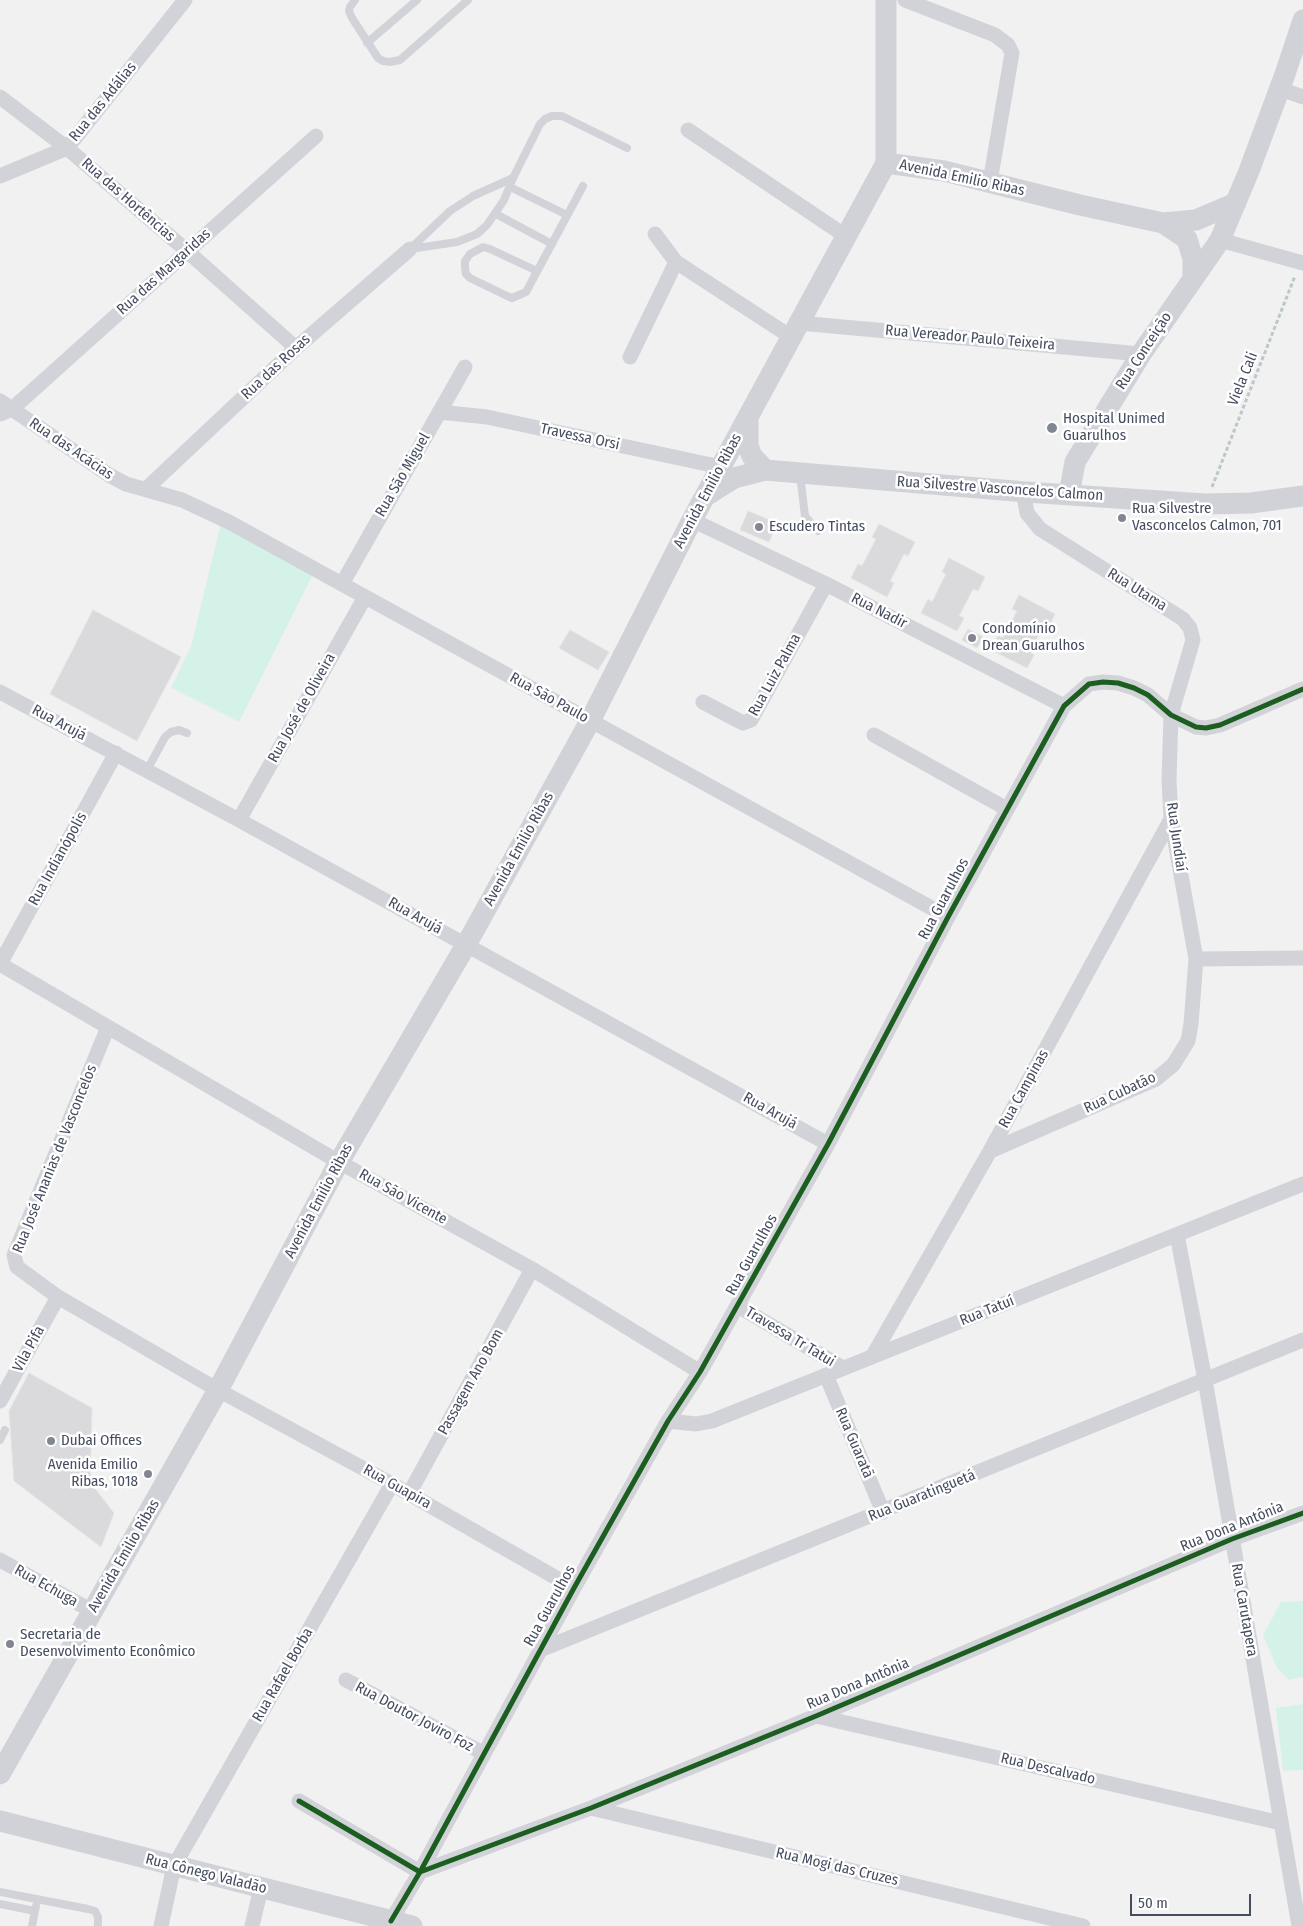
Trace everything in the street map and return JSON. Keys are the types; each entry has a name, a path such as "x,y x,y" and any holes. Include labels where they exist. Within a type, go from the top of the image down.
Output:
{"main road":[{"path":"886,0 886,163"},
{"path":"1220,240 1280,89 1303,20"},
{"name":"Avenida Emilio Ribas","path":"0,1774 218,1390 340,1162 466,945 590,721 704,497 886,163 944,171 1080,205 1162,223 1196,220 1236,203"},
{"name":"Avenida Emilio Ribas","path":"1162,223 1187,239 1193,259 1193,278"},
{"name":"Rua Conceição","path":"1069,495 1075,462 1140,354 1220,240"},
{"path":"748,416 748,446 752,456 765,470"},
{"name":"Rua Silvestre Vasconcelos Calmon","path":"704,497 734,478 765,470 1026,492 1205,504 1251,503 1303,496"},
{"name":"Rua Cônego Valadão","path":"0,1821 402,1924"}],"street":[{"name":"Rua das Adálias","path":"0,176 67,148 185,0"},
{"path":"904,0 995,34 1008,45 1012,53 990,182"},
{"path":"1280,89 1303,97"},
{"name":"Rua das Hortências","path":"0,97 67,148 296,348"},
{"path":"688,130 847,237"},
{"name":"Rua das Margaridas","path":"4,408 316,136"},
{"path":"655,234 676,262 795,330"},
{"path":"1220,240 1302,263"},
{"name":"Rua das Rosas","path":"146,489 296,348 410,249"},
{"path":"630,356 676,262"},
{"name":"Rua Vereador Paulo Teixeira","path":"795,330 1140,354"},
{"name":"Rua São Miguel","path":"342,584 465,367"},
{"name":"Rua das Acácias","path":"4,408 109,475 126,484 146,489"},
{"name":"Travessa Orsi","path":"439,412 487,417 721,467"},
{"name":"Rua São Paulo","path":"146,489 182,500 229,522 948,917"},
{"name":"Rua Utama","path":"1026,492 1027,513 1040,529 1183,619 1190,628 1193,640 1171,715"},
{"name":"Rua Nadir","path":"692,520 826,584 1064,706"},
{"name":"Rua Luiz Palma","path":"703,702 743,723 750,720 826,584"},
{"name":"Rua José de Oliveira","path":"239,820 365,597"},
{"name":"Rua Guarulhos","path":"402,1924 420,1872 483,1753 668,1421 700,1372 828,1144 948,917 1064,706 1089,684 1103,682 1118,683 1148,695 1171,715 1196,726 1206,728 1220,725 1303,689"},
{"name":"Rua Arujá","path":"0,692 239,820 828,1144"},
{"name":"Rua Jundiaí","path":"1171,715 1169,780 1171,819 1196,959"},
{"path":"874,735 1007,809"},
{"name":"Rua Indianópolis","path":"0,964 116,753"},
{"name":"Rua Campinas","path":"872,1357 990,1151 1171,819"},
{"path":"1196,959 1303,958"},
{"name":"Rua Cubatão","path":"990,1151 1156,1079 1174,1065 1188,1041 1196,959"},
{"name":"Rua São Vicente","path":"0,964 340,1162 532,1269 700,1372"},
{"name":"Rua José Ananias de Vasconcelos","path":"108,1026 14,1255 17,1268 58,1297 218,1390"},
{"name":"Rua Tatuí","path":"668,1421 696,1424 712,1421 1303,1184"},
{"name":"Rua Carutapera","path":"1177,1234 1205,1380 1299,1926"},
{"name":"Passagem Ano Bom","path":"409,1494 532,1269"},
{"name":"Vila Pifa","path":"0,1401 58,1297"},
{"name":"Travessa Tr Tatui","path":"738,1306 843,1368"},
{"name":"Rua Guaratinguetá","path":"540,1650 1303,1340"},
{"name":"Rua Guaratã","path":"826,1375 883,1512"},
{"name":"Rua Guapira","path":"218,1390 392,1484 574,1588"},
{"name":"Rua Rafael Borba","path":"161,1926 174,1866 392,1484"},
{"name":"Rua Dona Antônia","path":"420,1872 591,1808 816,1716 1232,1539 1303,1512"},
{"name":"Rua Echuga","path":"0,1560 92,1611"},
{"name":"Rua Doutor Joviro Foz","path":"346,1680 483,1753"},
{"name":"Rua Descalvado","path":"816,1716 1281,1823"},
{"path":"299,1801 420,1872"},
{"name":"Rua Mogi das Cruzes","path":"591,1808 1084,1926"},
{"path":"252,1926 262,1888"}],"lane":[{"path":"355,0 349,12 378,58 390,62 400,60 468,0"},
{"path":"367,43 417,0"},
{"path":"410,249 457,242 478,234 496,214 540,124 545,119 552,116 562,116 628,148"},
{"path":"410,249 450,211 473,196 513,178"},
{"path":"537,271 482,247 470,254 465,261 464,268 470,278 512,298 526,292 583,186"},
{"path":"510,187 567,215"},
{"path":"496,214 552,244"},
{"path":"800,472 806,516 818,531"},
{"path":"147,770 165,738 172,732 179,730 188,733"},
{"path":"0,1440 5,1430"},
{"path":"0,1892 95,1912 98,1917 98,1926"},
{"path":"32,1926 37,1899"},
{"path":"0,1904 35,1910"}],"green space":[{"path":"221,523 312,576 239,722 171,688 191,646"},
{"path":"1303,1601 1303,1677 1289,1680 1277,1668 1263,1635 1281,1602"},
{"path":"1303,1704 1303,1770 1283,1771 1276,1708"}],"building":[{"name":"Escudero Tintas","path":"748,511 777,523 769,542 740,530"},
{"path":"879,524 915,542 908,556 904,554 890,581 894,583 887,597 851,578 858,564 862,566 876,539 872,537"},
{"path":"949,558 985,577 978,591 973,589 959,616 964,618 957,631 921,613 928,599 932,602 946,574 942,572"},
{"path":"1019,595 1055,614 1048,628 1044,625 1030,652 1034,655 1027,668 991,650 998,636 1003,638 1017,611 1012,609"},
{"path":"93,610 181,657 137,741 50,694"},
{"name":"Condomínio Drean Guarulhos","path":"968,629 983,637 977,648 962,640"},
{"path":"570,630 609,652 598,670 559,648"},
{"name":"Dubai Offices","path":"29,1373 92,1408 90,1482 114,1513 101,1547 14,1481 9,1411"}],"cycle path":[{"path":"391,1921 420,1872 574,1588 668,1421 700,1372 828,1144 948,917 1064,706 1089,684 1103,682 1118,683 1148,695 1171,715 1196,727 1206,728 1220,725 1303,689"},
{"path":"299,1801 420,1872 591,1808 816,1716 1232,1539 1303,1513"}],"place":[{"name":"Hospital Unimed Guarulhos","path":"1052,428"},
{"name":"Rua Silvestre Vasconcelos Calmon, 701","path":"1122,518"},
{"name":"Escudero Tintas","path":"759,527"},
{"name":"Condomínio Drean Guarulhos","path":"972,638"},
{"name":"Dubai Offices","path":"51,1441"},
{"name":"Avenida Emilio Ribas, 1018","path":"148,1474"},
{"name":"Secretaria de Desenvolvimento Econômico","path":"10,1644"}]}
